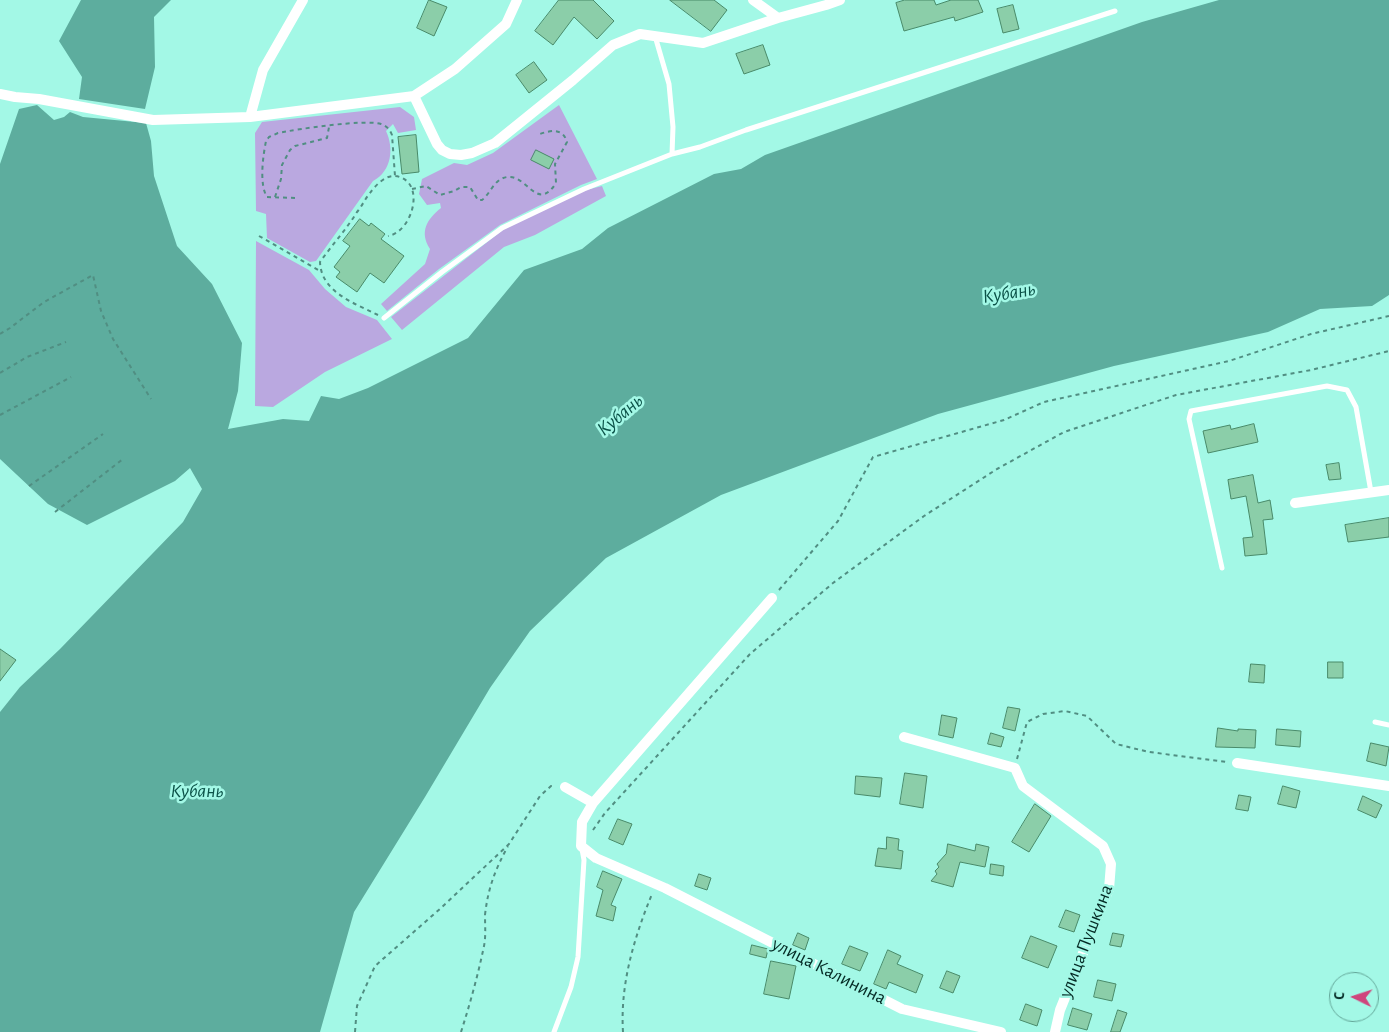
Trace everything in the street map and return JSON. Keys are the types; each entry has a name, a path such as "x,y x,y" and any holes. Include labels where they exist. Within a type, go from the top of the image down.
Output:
{"street":[{"path":"250,117 263,70 303,0"},
{"path":"0,94 39,99 153,120 250,117 414,96 455,69 506,24 517,0"},
{"path":"753,0 778,18"},
{"path":"414,96 437,144 442,150 460,156 495,143 613,45 640,34 703,43 840,0"},
{"path":"1295,503 1389,490"},
{"path":"581,846 582,822 593,803 772,598"},
{"path":"904,737 1015,768"},
{"path":"1237,763 1389,786"},
{"name":"улица Пушкина","path":"1015,768 1023,786 1103,846 1111,864 1109,889 1060,1010 1056,1032"},
{"path":"566,787 593,803"},
{"name":"улица Калинина","path":"581,846 596,858 660,886 902,1009 1001,1032"}],"lane":[{"path":"384,318 502,228 584,189 672,154 700,148 746,130 1115,11"},
{"path":"654,35 669,84 673,128 672,154"},
{"path":"1222,568 1189,419 1192,411 1327,386 1347,390 1356,407 1371,492"},
{"path":"1375,722 1389,725"},
{"path":"554,1032 571,987 578,957 584,860 581,846"}],"path":[{"path":"296,198 267,197 265,193 263,174 266,141 269,137 278,133 373,123 386,126 392,135 394,176"},
{"path":"275,197 281,179 282,165 290,150 303,143 327,138 329,127"},
{"path":"412,189 426,186 440,195 466,186 470,187 478,200 482,200 494,184 509,177 522,182 535,193 547,193 556,183 554,164 567,142 562,133 558,131 551,130 540,134"},
{"path":"320,271 320,262 369,194 386,177 394,176 406,181 412,189 413,201 406,223 398,233 388,236"},
{"path":"258,236 320,271 329,286 347,300 384,318"},
{"path":"0,334 44,302 93,275 101,310 114,339 151,399"},
{"path":"772,598 838,521 873,457 1004,420 1044,402 1229,361 1311,334 1389,316"},
{"path":"0,373 27,357 66,342"},
{"path":"581,846 605,813 750,654 834,583 924,516 997,469 1064,432 1176,395 1311,370 1389,351"},
{"path":"0,415 71,377"},
{"path":"29,486 103,434"},
{"path":"55,512 123,459"},
{"path":"1015,768 1027,722 1043,714 1065,711 1087,716 1116,744 1148,752 1237,763"},
{"path":"461,1032 476,984 495,868 540,796 551,786 566,787"},
{"path":"355,1032 357,1006 374,966 441,908 509,844"},
{"path":"623,1032 622,1016 626,978 637,930 660,886"}],"shaded area":[{"path":"559,105 597,179 500,225 439,269 387,311 381,304 425,264 430,249 425,237 426,226 428,221 441,208 440,203 427,205 419,194 422,179 454,163 467,165 493,153"},
{"path":"400,107 414,117 416,130 398,133 393,124 386,131 390,145 388,165 379,177 373,181 316,261 310,262 267,238 266,214 256,211 255,133 262,122"},
{"path":"602,186 606,196 535,235 504,247 402,330 391,317 504,229 586,190"},
{"path":"256,241 309,270 325,289 346,307 377,320 392,339 325,372 273,407 255,406"}],"water":[{"path":"81,0 171,0 154,17 155,67 145,109 79,99 82,77 59,41"},
{"name":"Кубань","path":"1219,0 1389,0 1389,295 1372,306 1320,309 1268,332 1114,366 938,414 721,495 606,558 530,631 490,688 354,912 320,1032 0,1032 0,712 20,687 60,649 183,522 202,489 190,468 175,481 87,525 48,504 0,459 0,164 19,109 37,105 54,120 64,117 70,112 83,117 146,123 151,141 154,176 177,246 212,284 242,343 238,391 228,429 283,419 309,421 321,396 339,399 368,388 468,338 524,270 582,249 608,228 714,174 741,169 765,155 1142,22"}],"building":[{"path":"429,0 447,7 434,36 417,28"},
{"path":"559,0 593,0 614,21 597,39 574,17 553,45 535,31"},
{"path":"670,0 714,0 727,10 711,31"},
{"path":"905,0 934,0 936,5 951,0 978,0 983,12 955,21 954,17 904,31 896,3"},
{"path":"1013,5 1019,29 1003,33 997,9"},
{"path":"763,45 770,65 744,74 736,54"},
{"path":"534,62 547,80 529,93 516,75"},
{"path":"416,135 419,172 402,174 398,137"},
{"path":"536,150 554,159 549,169 531,160"},
{"path":"360,219 369,226 371,223 385,234 381,239 404,256 384,283 370,273 357,292 336,277 340,272 334,267 350,246 343,241"},
{"path":"1254,424 1258,442 1208,453 1203,431 1230,425 1231,429"},
{"path":"1339,463 1341,479 1329,480 1326,465"},
{"path":"1253,475 1258,503 1270,500 1273,519 1263,520 1267,554 1245,556 1243,538 1253,537 1246,496 1231,499 1228,480"},
{"path":"1389,518 1389,537 1348,542 1345,525"},
{"path":"0,649 16,660 0,681"},
{"path":"1328,662 1343,662 1343,678 1328,678"},
{"path":"1251,664 1265,665 1264,683 1249,682"},
{"path":"1008,707 1020,709 1015,731 1003,728"},
{"path":"942,715 957,718 953,738 939,735"},
{"path":"1218,728 1238,731 1238,729 1256,730 1255,748 1216,747"},
{"path":"1277,729 1301,731 1300,747 1276,745"},
{"path":"991,733 1004,737 1001,747 988,744"},
{"path":"1371,743 1389,747 1386,766 1367,761"},
{"path":"905,773 927,776 923,808 900,804"},
{"path":"856,776 882,778 880,797 855,794"},
{"path":"1283,786 1300,791 1296,808 1278,804"},
{"path":"1239,795 1251,797 1248,811 1236,809"},
{"path":"1363,796 1382,805 1376,818 1358,810"},
{"path":"1035,804 1051,816 1029,852 1012,842"},
{"path":"618,819 632,824 623,845 609,839"},
{"path":"887,837 899,839 898,850 903,851 901,869 875,866 878,848 886,849"},
{"path":"948,844 975,851 976,844 989,847 985,867 960,862 953,887 931,881 937,874 935,871 939,867 937,864 946,854"},
{"path":"991,864 1004,866 1003,876 990,874"},
{"path":"603,871 622,879 611,905 616,907 613,921 596,916 603,890 597,887"},
{"path":"699,874 711,878 707,890 695,886"},
{"path":"1066,910 1080,915 1074,932 1059,927"},
{"path":"798,933 809,938 805,950 793,945"},
{"path":"1113,933 1124,935 1121,947 1110,945"},
{"path":"1031,936 1057,946 1048,968 1022,958"},
{"path":"752,945 768,949 766,958 750,954"},
{"path":"850,946 868,953 860,971 842,964"},
{"path":"888,950 901,956 897,964 923,975 916,993 889,982 886,989 874,984"},
{"path":"771,961 796,966 789,999 764,994"},
{"path":"947,971 960,976 953,993 940,988"},
{"path":"1098,980 1116,984 1112,1001 1094,997"},
{"path":"1026,1004 1042,1010 1037,1026 1020,1020"},
{"path":"1073,1008 1092,1014 1087,1030 1068,1025"},
{"path":"1118,1010 1127,1013 1120,1032 1111,1032"}]}
